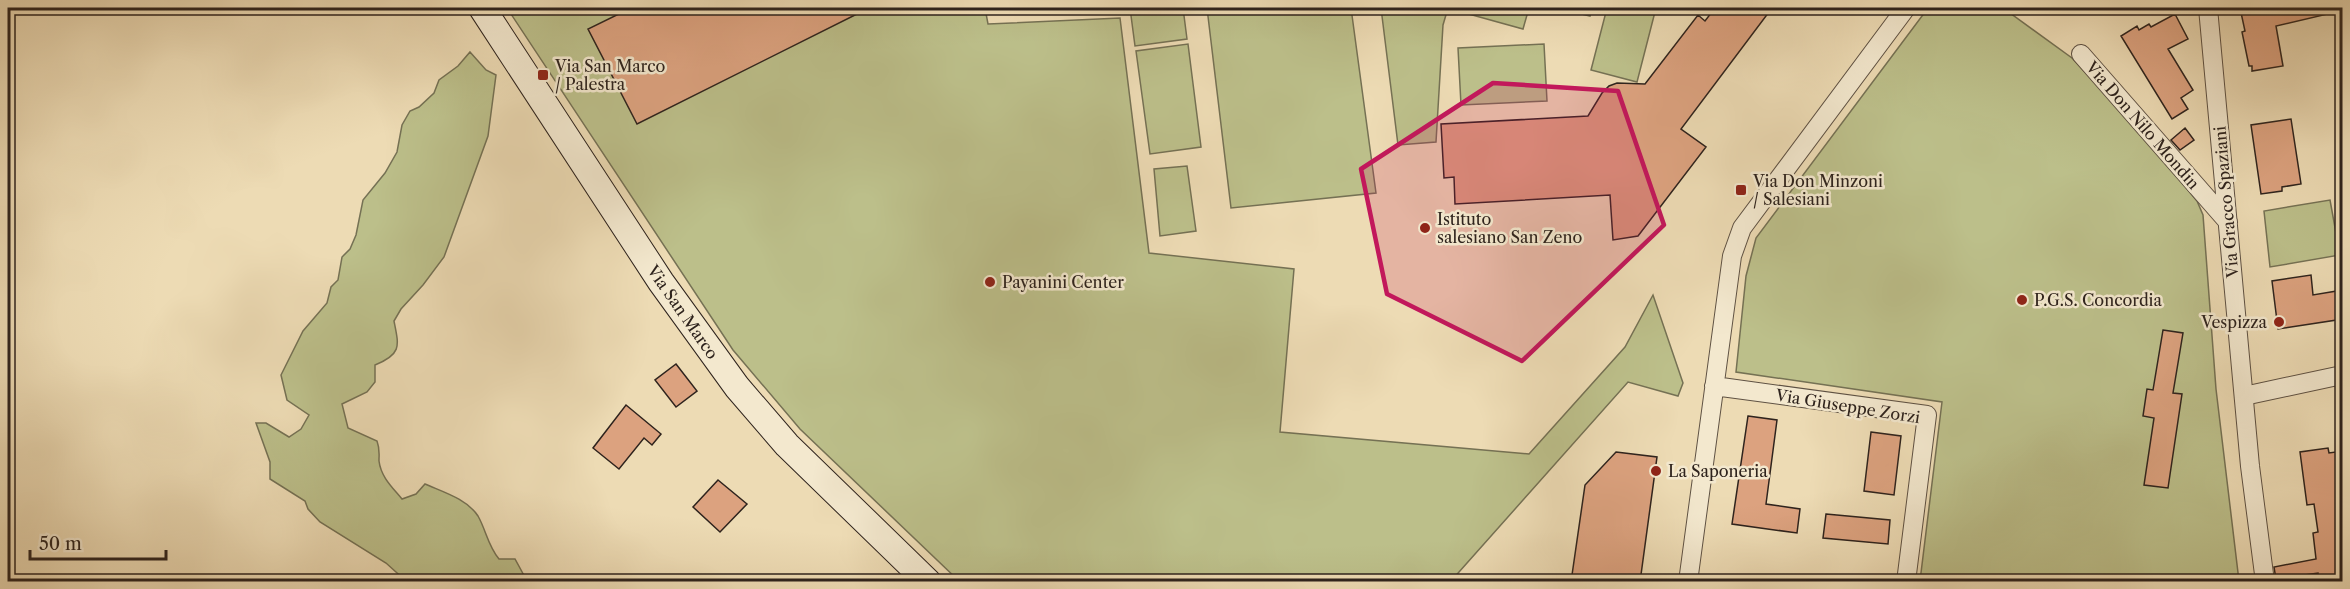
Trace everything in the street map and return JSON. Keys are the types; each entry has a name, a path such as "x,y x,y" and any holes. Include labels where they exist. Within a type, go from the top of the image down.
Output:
{"main road":[{"name":"Via San Marco","path":"482,8 661,282 731,379 787,445 928,582"}],"street":[{"path":"1688,582 1732,256 1742,228 1906,8"},
{"name":"Via Gracco Spaziani","path":"2208,8 2250,466 2265,582"},
{"name":"Via Don Nilo Mondin","path":"2081,54 2228,222"},
{"path":"2244,396 2343,375"},
{"name":"Via Giuseppe Zorzi","path":"1714,386 1927,415 1906,582"}],"highlighted area":[{"path":"1493,83 1618,91 1664,225 1522,361 1387,294 1361,169"}],"green space":[{"name":"Payanini Center","path":"507,8 985,8 988,24 1120,18 1149,253 1294,269 1280,432 1529,454 1625,347 1653,295 1683,383 1678,396 1628,382 1451,581 959,581 800,429 733,350"},
{"path":"1130,8 1183,8 1187,39 1135,46"},
{"path":"1207,8 1351,8 1376,193 1231,208"},
{"path":"1381,8 1448,8 1443,25 1436,142 1398,145"},
{"path":"1467,8 1529,8 1523,29 1465,13"},
{"path":"1558,8 1593,8 1590,16"},
{"path":"1607,8 1656,8 1637,82 1591,70"},
{"name":"P.G.S. Concordia","path":"1928,8 2003,8 2072,58 2139,130 2197,201 2203,215 2216,389 2239,581 1920,581 1942,402 1736,372 1746,276 1756,238"},
{"path":"1188,44 1201,147 1150,154 1136,51"},
{"path":"1544,44 1547,101 1461,105 1458,48"},
{"path":"470,52 486,70 496,75 488,136 444,257 401,309 394,321 397,348 390,357 375,365 375,382 367,392 342,404 348,428 377,441 382,472 402,499 416,494 425,484 468,505 478,516 492,549 499,559 515,559 527,581 406,581 386,563 320,522 308,509 305,501 270,479 270,462 256,423 266,423 289,437 301,429 309,415 287,400 281,375 303,331 327,303 331,287 338,280 342,257 350,249 356,235 363,200 385,173 397,152 402,125 410,111 419,107 434,93 439,80 458,66"},
{"path":"1187,166 1196,231 1160,236 1154,169"},
{"path":"2330,200 2340,255 2270,267 2264,211"}],"building":[{"path":"631,8 869,8 637,124 588,29"},
{"path":"1715,8 1772,8 1681,129 1706,147 1638,236 1613,240 1610,195 1455,204 1454,177 1444,178 1441,124 1588,116 1609,86 1617,83 1645,84 1698,15 1705,21"},
{"path":"2240,8 2332,8 2332,13 2276,26 2283,66 2252,71 2242,32 2245,31"},
{"path":"2175,14 2188,39 2168,49 2193,90 2181,98 2188,109 2172,119 2121,36 2137,26 2139,30 2149,24 2151,27"},
{"path":"2291,119 2301,184 2282,187 2282,191 2261,194 2251,125"},
{"path":"2185,128 2194,140 2180,150 2171,140"},
{"path":"2311,275 2313,295 2343,290 2343,319 2278,329 2272,281"},
{"path":"2163,330 2183,333 2173,393 2182,394 2168,488 2144,485 2154,418 2143,416 2147,389 2153,390"},
{"path":"676,364 697,391 676,407 655,380"},
{"path":"626,405 661,434 652,445 644,438 619,469 593,448"},
{"path":"1748,416 1777,420 1766,504 1800,509 1797,533 1732,524"},
{"path":"1871,432 1901,436 1894,495 1864,491"},
{"path":"2328,448 2329,453 2343,451 2343,527 2340,527 2343,582 2319,582 2318,573 2276,579 2274,567 2316,559 2313,533 2318,532 2314,504 2307,505 2300,452"},
{"path":"1616,452 1657,457 1640,582 1571,582 1585,485"},
{"path":"718,480 747,504 720,532 693,507"},
{"path":"1826,514 1890,520 1888,544 1823,538"}],"place":[{"name":"Via San Marco / Palestra","path":"543,75"},
{"name":"Via Don Minzoni / Salesiani","path":"1741,190"},
{"name":"Istituto salesiano San Zeno","path":"1425,228"},
{"name":"Payanini Center","path":"990,282"},
{"name":"P.G.S. Concordia","path":"2022,300"},
{"name":"Vespizza","path":"2279,322"},
{"name":"La Saponeria","path":"1656,471"}]}
